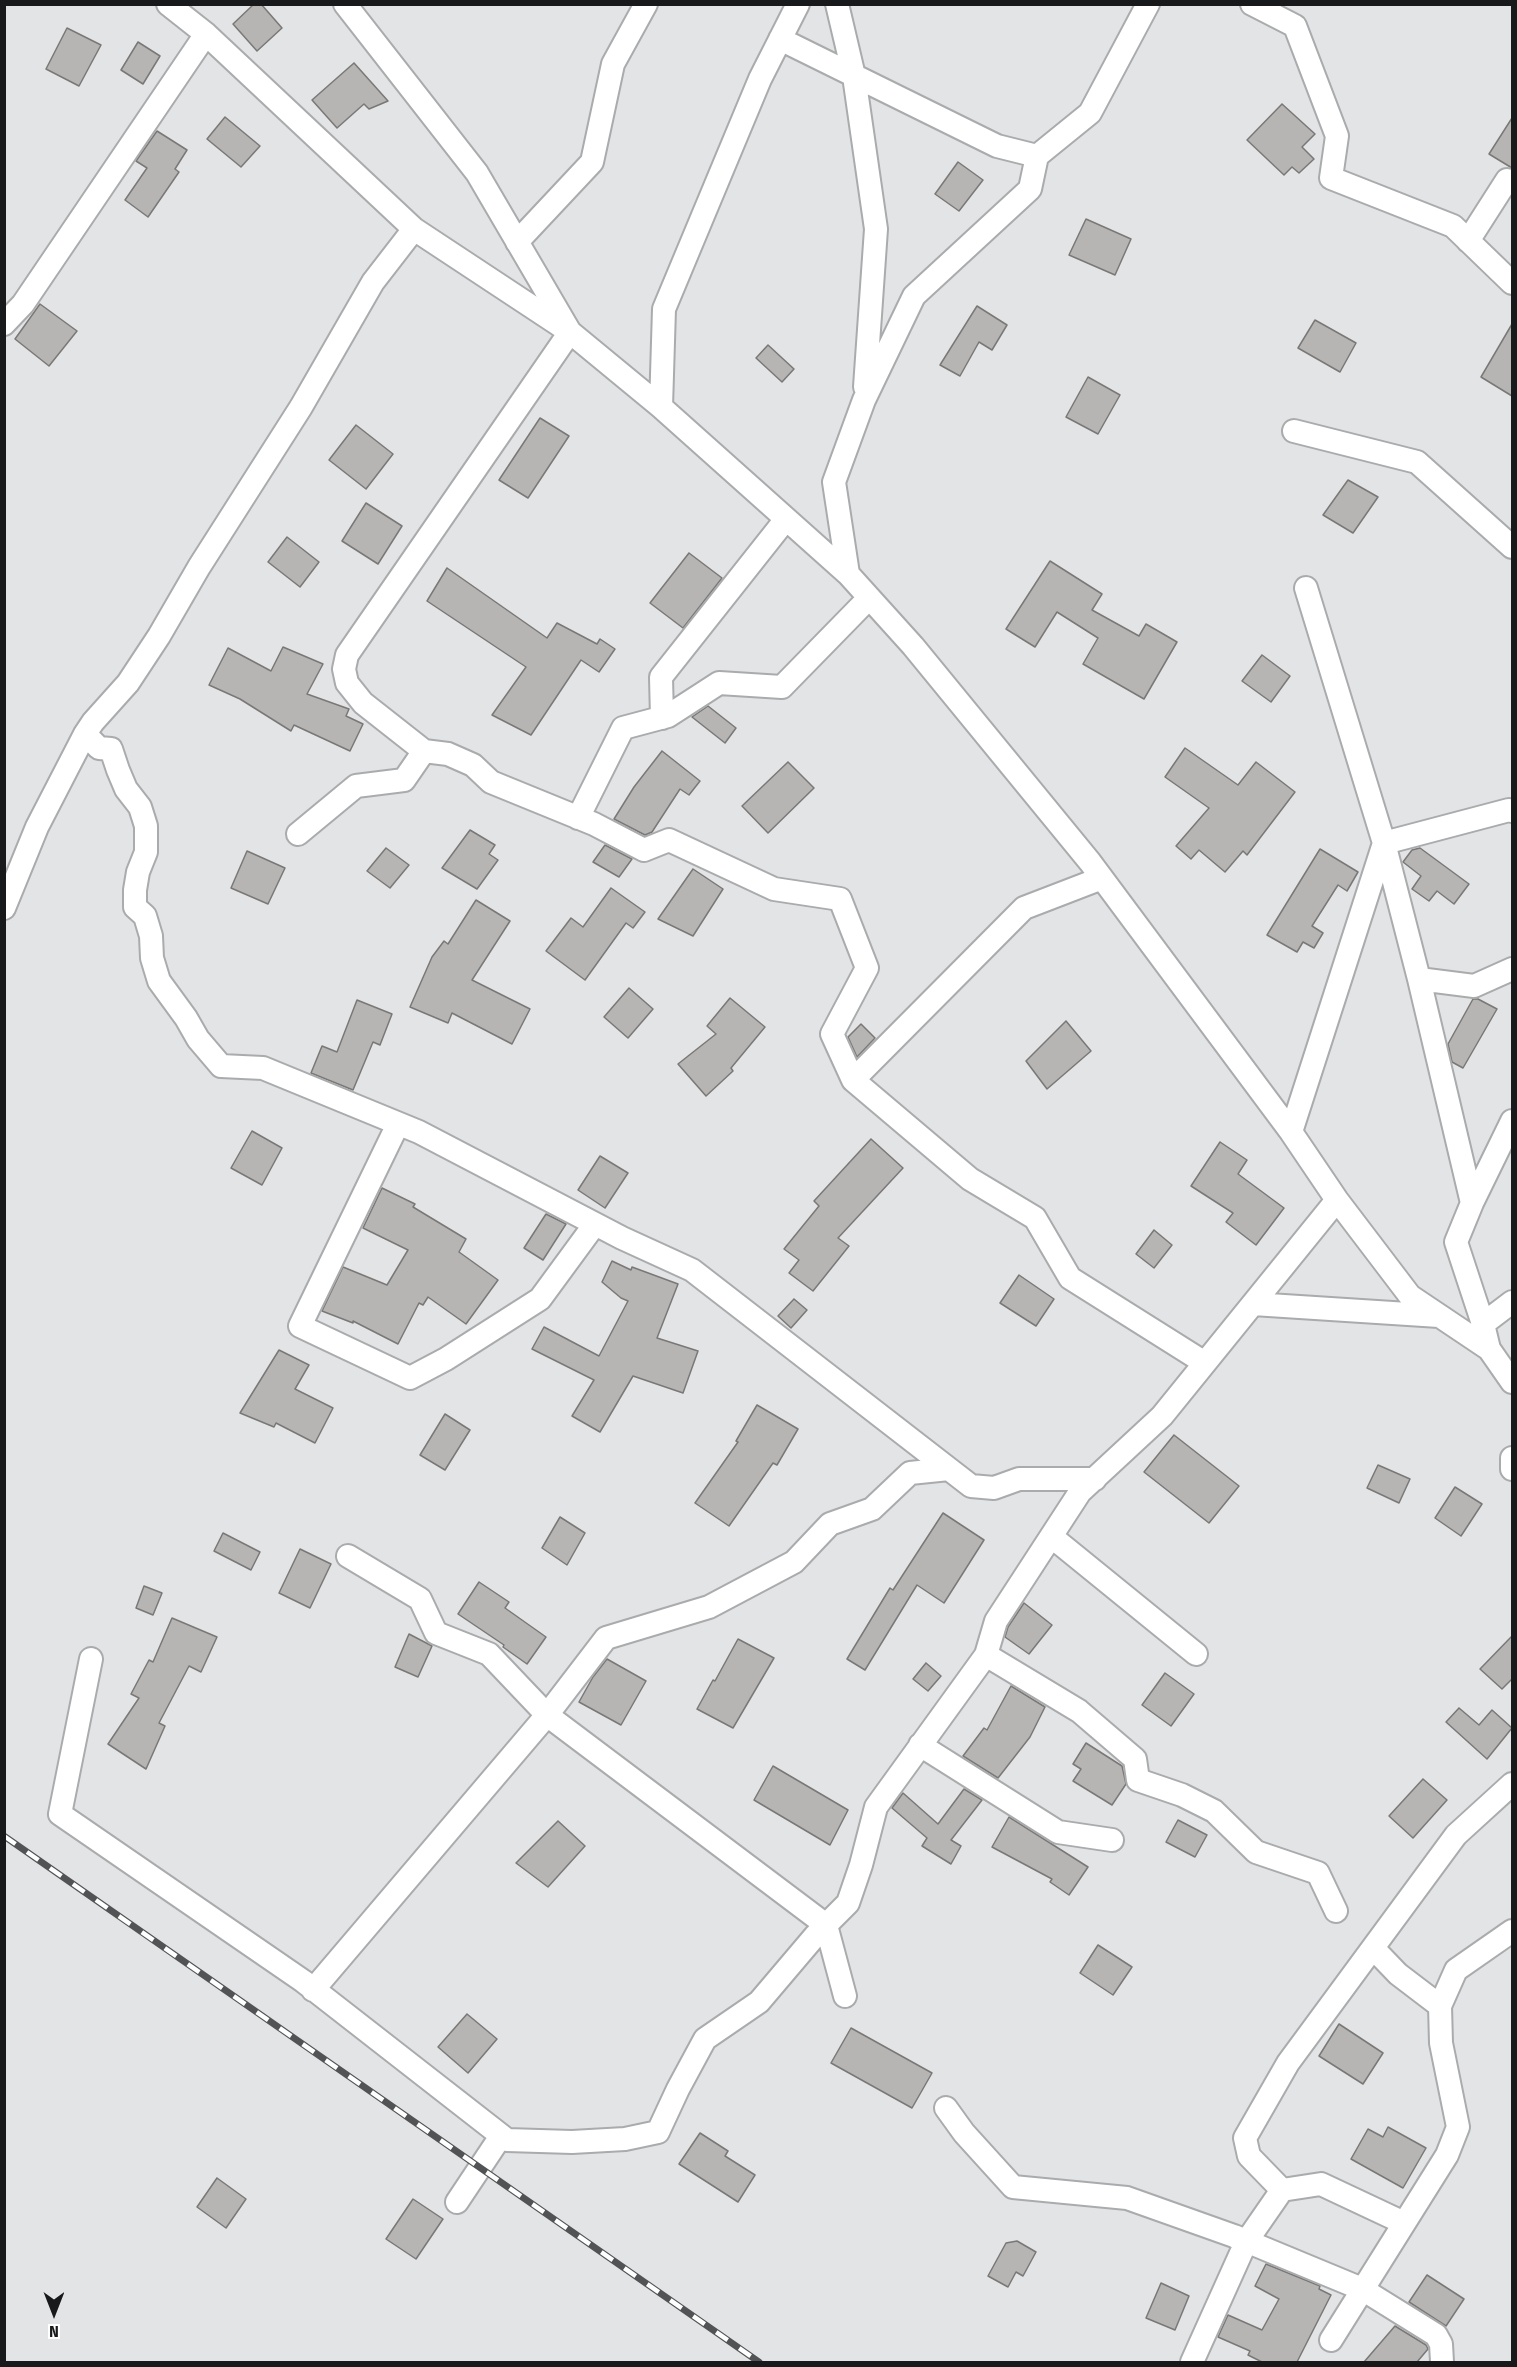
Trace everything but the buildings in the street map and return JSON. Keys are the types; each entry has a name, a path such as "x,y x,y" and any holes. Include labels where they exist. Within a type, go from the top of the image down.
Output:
{"street":[{"path":"168,4 206,34 414,229 570,332 661,407 848,574 913,646 1102,878 1291,1132 1336,1200 1410,1296 1444,1316 1489,1349 1512,1382"},
{"path":"345,4 477,174 570,332"},
{"path":"517,242 592,162 613,64 646,4"},
{"path":"661,407 664,309 760,79 798,4"},
{"path":"837,4 854,76 876,229 864,400"},
{"path":"848,574 834,482 864,400 914,296 1030,189 1037,156 1090,113 1148,4"},
{"path":"1252,4 1295,27 1337,136 1331,178 1453,226 1512,283"},
{"path":"4,324 23,304 206,34"},
{"path":"780,39 997,146 1037,156"},
{"path":"1468,241 1507,180"},
{"path":"4,908 37,827 85,734 128,683 159,636 318,378 373,282 414,229"},
{"path":"570,332 347,655 344,669 347,683 363,704 424,752 448,754 473,765 491,782 578,818 644,850 669,840 774,889 840,899 867,968 832,1034 852,1080 970,1179 1035,1218 1070,1278 1205,1363"},
{"path":"1294,431 1417,462 1512,547"},
{"path":"662,718 661,677 786,519"},
{"path":"1306,588 1384,843 1419,978 1472,1203"},
{"path":"578,818 623,728 668,716 719,683 782,687 869,598"},
{"path":"85,734 99,748 111,749 126,789 140,807 146,826 146,852 138,872 135,907 145,916 151,936 152,958 159,981 198,1039 221,1066 263,1068 418,1132 595,1224 692,1270 971,1486 994,1488 1019,1479 1095,1479"},
{"path":"298,834 356,786 404,780 424,752"},
{"path":"1384,843 1512,811"},
{"path":"1291,1132 1384,843"},
{"path":"852,1080 1024,908 1102,878"},
{"path":"1419,978 1474,986 1512,969"},
{"path":"1489,1349 1456,1242 1472,1203 1512,1121"},
{"path":"399,1124 300,1326 410,1378 446,1359 540,1299 595,1224"},
{"path":"91,1659 60,1814 313,1990 507,2140 572,2142 625,2139 658,2132 705,2039 759,2002 848,1903 861,1865 876,1807 986,1655 996,1621 1080,1492 1162,1416 1336,1200"},
{"path":"1483,1324 1512,1302"},
{"path":"1253,1304 1444,1316"},
{"path":"1512,1458 1512,1468"},
{"path":"313,1990 547,1715 606,1638 709,1607 794,1562 830,1524 872,1509 910,1473 948,1469"},
{"path":"1052,1537 1196,1654"},
{"path":"348,1556 420,1599 436,1633 489,1654 547,1715 826,1925 845,1996"},
{"path":"986,1655 1079,1711 1135,1759 1138,1780 1182,1795 1214,1811 1256,1852 1318,1873 1336,1911"},
{"path":"920,1745 1058,1832 1112,1840"},
{"path":"1282,2190 1249,2156 1245,2138 1288,2063 1456,1835 1512,1784"},
{"path":"1331,2340 1447,2155 1458,2127 1442,2043 1440,2006 1456,1970 1512,1931"},
{"path":"1373,1948 1398,1974 1440,2006"},
{"path":"946,2108 964,2133 1013,2187 1127,2198 1246,2242 1362,2289 1436,2335 1441,2344 1442,2362"},
{"path":"457,2202 501,2136"},
{"path":"1192,2362 1246,2242 1282,2190 1321,2184 1404,2223"}],"railway":[{"path":"4,1836 759,2362"}]}
